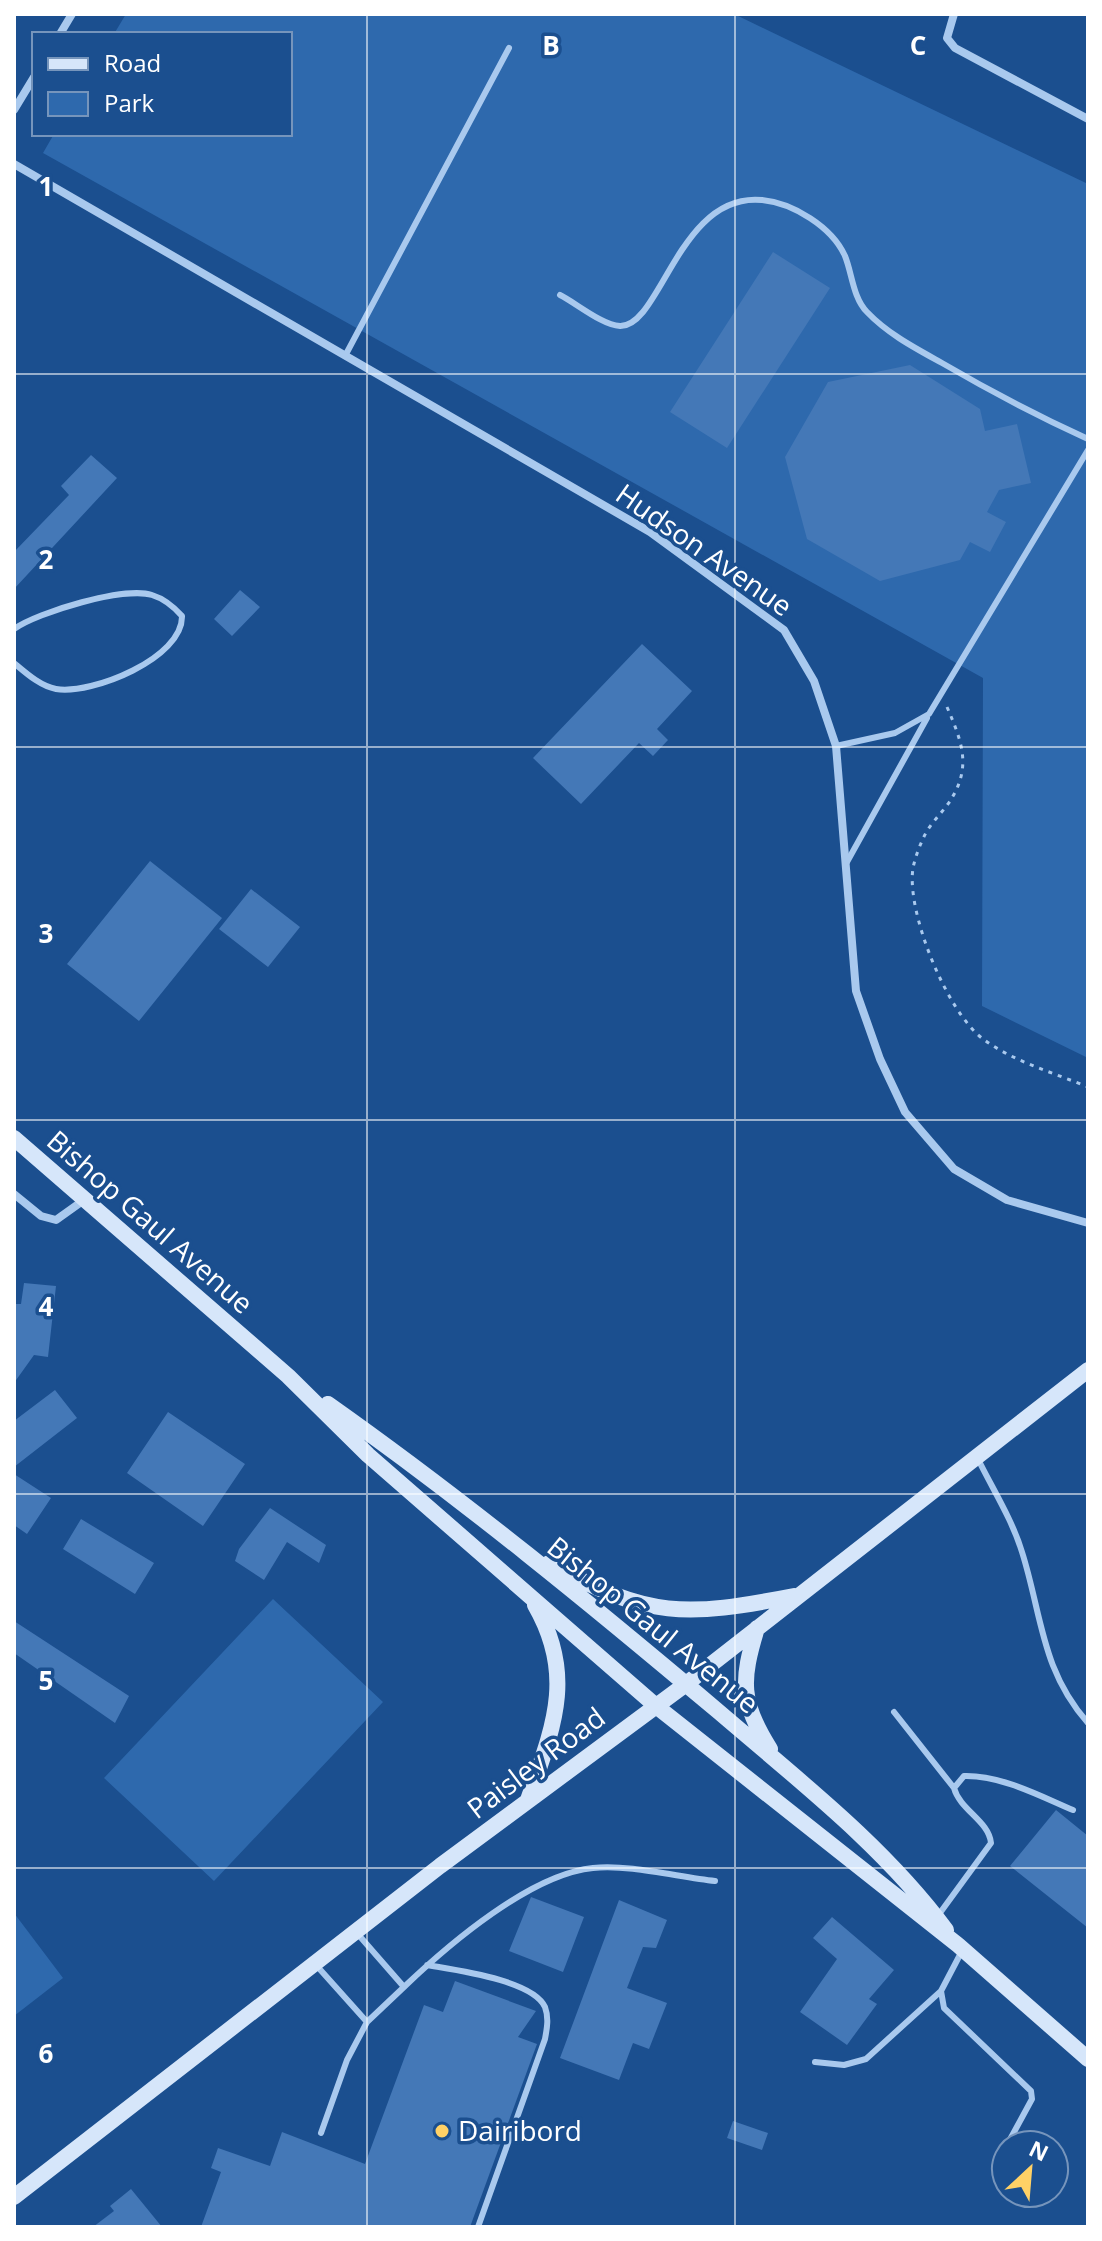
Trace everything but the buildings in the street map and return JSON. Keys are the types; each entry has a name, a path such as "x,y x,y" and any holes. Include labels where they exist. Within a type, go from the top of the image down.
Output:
{"main road":[{"name":"Bishop Gaul Avenue","path":"14,1138 288,1376 368,1455 656,1706 960,1947 1088,2059"},
{"name":"Paisley Road","path":"14,2197 527,1801 686,1684 796,1595 1088,1370"},
{"name":"Bishop Gaul Avenue","path":"288,1376 429,1475 779,1763 867,1842 937,1917 960,1947"},
{"path":"509,1541 587,1585 653,1609 722,1610 796,1595"},
{"path":"527,1591 554,1646 560,1682 548,1742 527,1801"},
{"path":"758,1626 746,1663 747,1707 779,1763"}],"street":[{"path":"61,32 72,14"},
{"path":"954,14 947,38 955,48 1088,119"},
{"path":"14,110 32,80"},
{"name":"Hudson Avenue","path":"14,164 650,532 784,630 814,681 836,746 856,991 880,1059 905,1112 954,1169 1007,1200 1088,1223"},
{"path":"14,1194 41,1216 56,1220 84,1200"}],"lane":[{"path":"345,356 509,48"},
{"path":"560,295 615,324 630,322 644,308 703,219 730,202 763,200 797,211 824,228 844,253 864,309 891,334 1008,402 1088,439"},
{"path":"847,862 929,714 1088,450"},
{"path":"14,629 48,612 107,597 150,594 171,604 182,616 182,626 177,636 152,661 104,681 55,689 35,680 14,663"},
{"path":"836,746 895,733 929,714"},
{"path":"977,1457 1018,1539 1052,1667 1088,1723"},
{"path":"894,1712 954,1788 957,1800 990,1835 991,1843 937,1917"},
{"path":"954,1788 964,1776 976,1776 1024,1789 1073,1810"},
{"path":"321,2133 347,2060 367,2022 427,1965 522,1893 564,1873 596,1867 715,1881"},
{"path":"356,1932 404,1987"},
{"path":"815,2062 844,2065 866,2059 941,1991 960,1947"},
{"path":"315,1964 367,2022"},
{"path":"427,1965 493,1978 528,1991 544,2004 548,2018 545,2039 478,2227"},
{"path":"941,1991 944,2008 957,2024 1031,2091 1032,2099 1016,2129"}],"path":[{"path":"942,696 965,749 951,799 924,835 913,869 915,899 929,952 950,1002 980,1037 1014,1059 1088,1087"}],"green space":[{"path":"126,14 734,14 1088,184 1088,1058 982,1006 983,678 43,153 53,136 292,136 292,32 115,32"},
{"path":"273,1599 383,1702 214,1881 104,1778"},
{"path":"14,1913 63,1978 14,2016"}],"place":[{"name":"Dairibord","path":"442,2131"}]}
